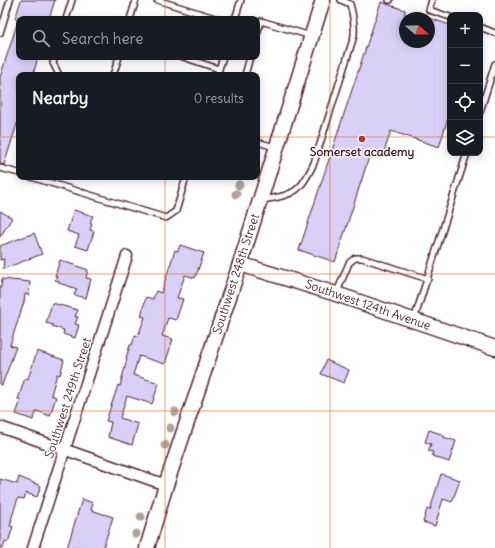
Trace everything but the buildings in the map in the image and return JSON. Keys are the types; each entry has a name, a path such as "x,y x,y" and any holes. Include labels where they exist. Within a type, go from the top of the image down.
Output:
{"street":[{"name":"Southwest 248th Street","path":"146,548 240,264 323,0"},
{"name":"Southwest 249th Street","path":"34,548 127,256"},
{"name":"Southwest 124th Avenue","path":"240,264 336,294 495,348"},
{"path":"0,427 166,485"}],"lane":[{"path":"0,33 10,0"},
{"path":"67,16 72,0"},
{"path":"131,16 136,0"},
{"path":"157,0 208,16"},
{"path":"236,16 241,0"},
{"path":"260,201 289,195 300,187 307,178 314,163 354,36 354,18 350,4 341,0"},
{"path":"432,0 429,10 447,16"},
{"path":"260,24 261,20 312,36"},
{"path":"483,29 495,33"},
{"path":"54,60 53,63 58,72"},
{"path":"114,72 117,60"},
{"path":"192,60 219,69"},
{"path":"218,72 222,60"},
{"path":"246,72 249,60"},
{"path":"483,102 495,64"},
{"path":"260,143 277,148"},
{"path":"413,321 428,279 466,156"},
{"path":"0,168 16,172"},
{"path":"41,180 166,218 176,212 185,180"},
{"path":"336,294 350,263 355,258 362,258 428,279"}],"place":[{"name":"Somerset academy","path":"362,139"}]}
